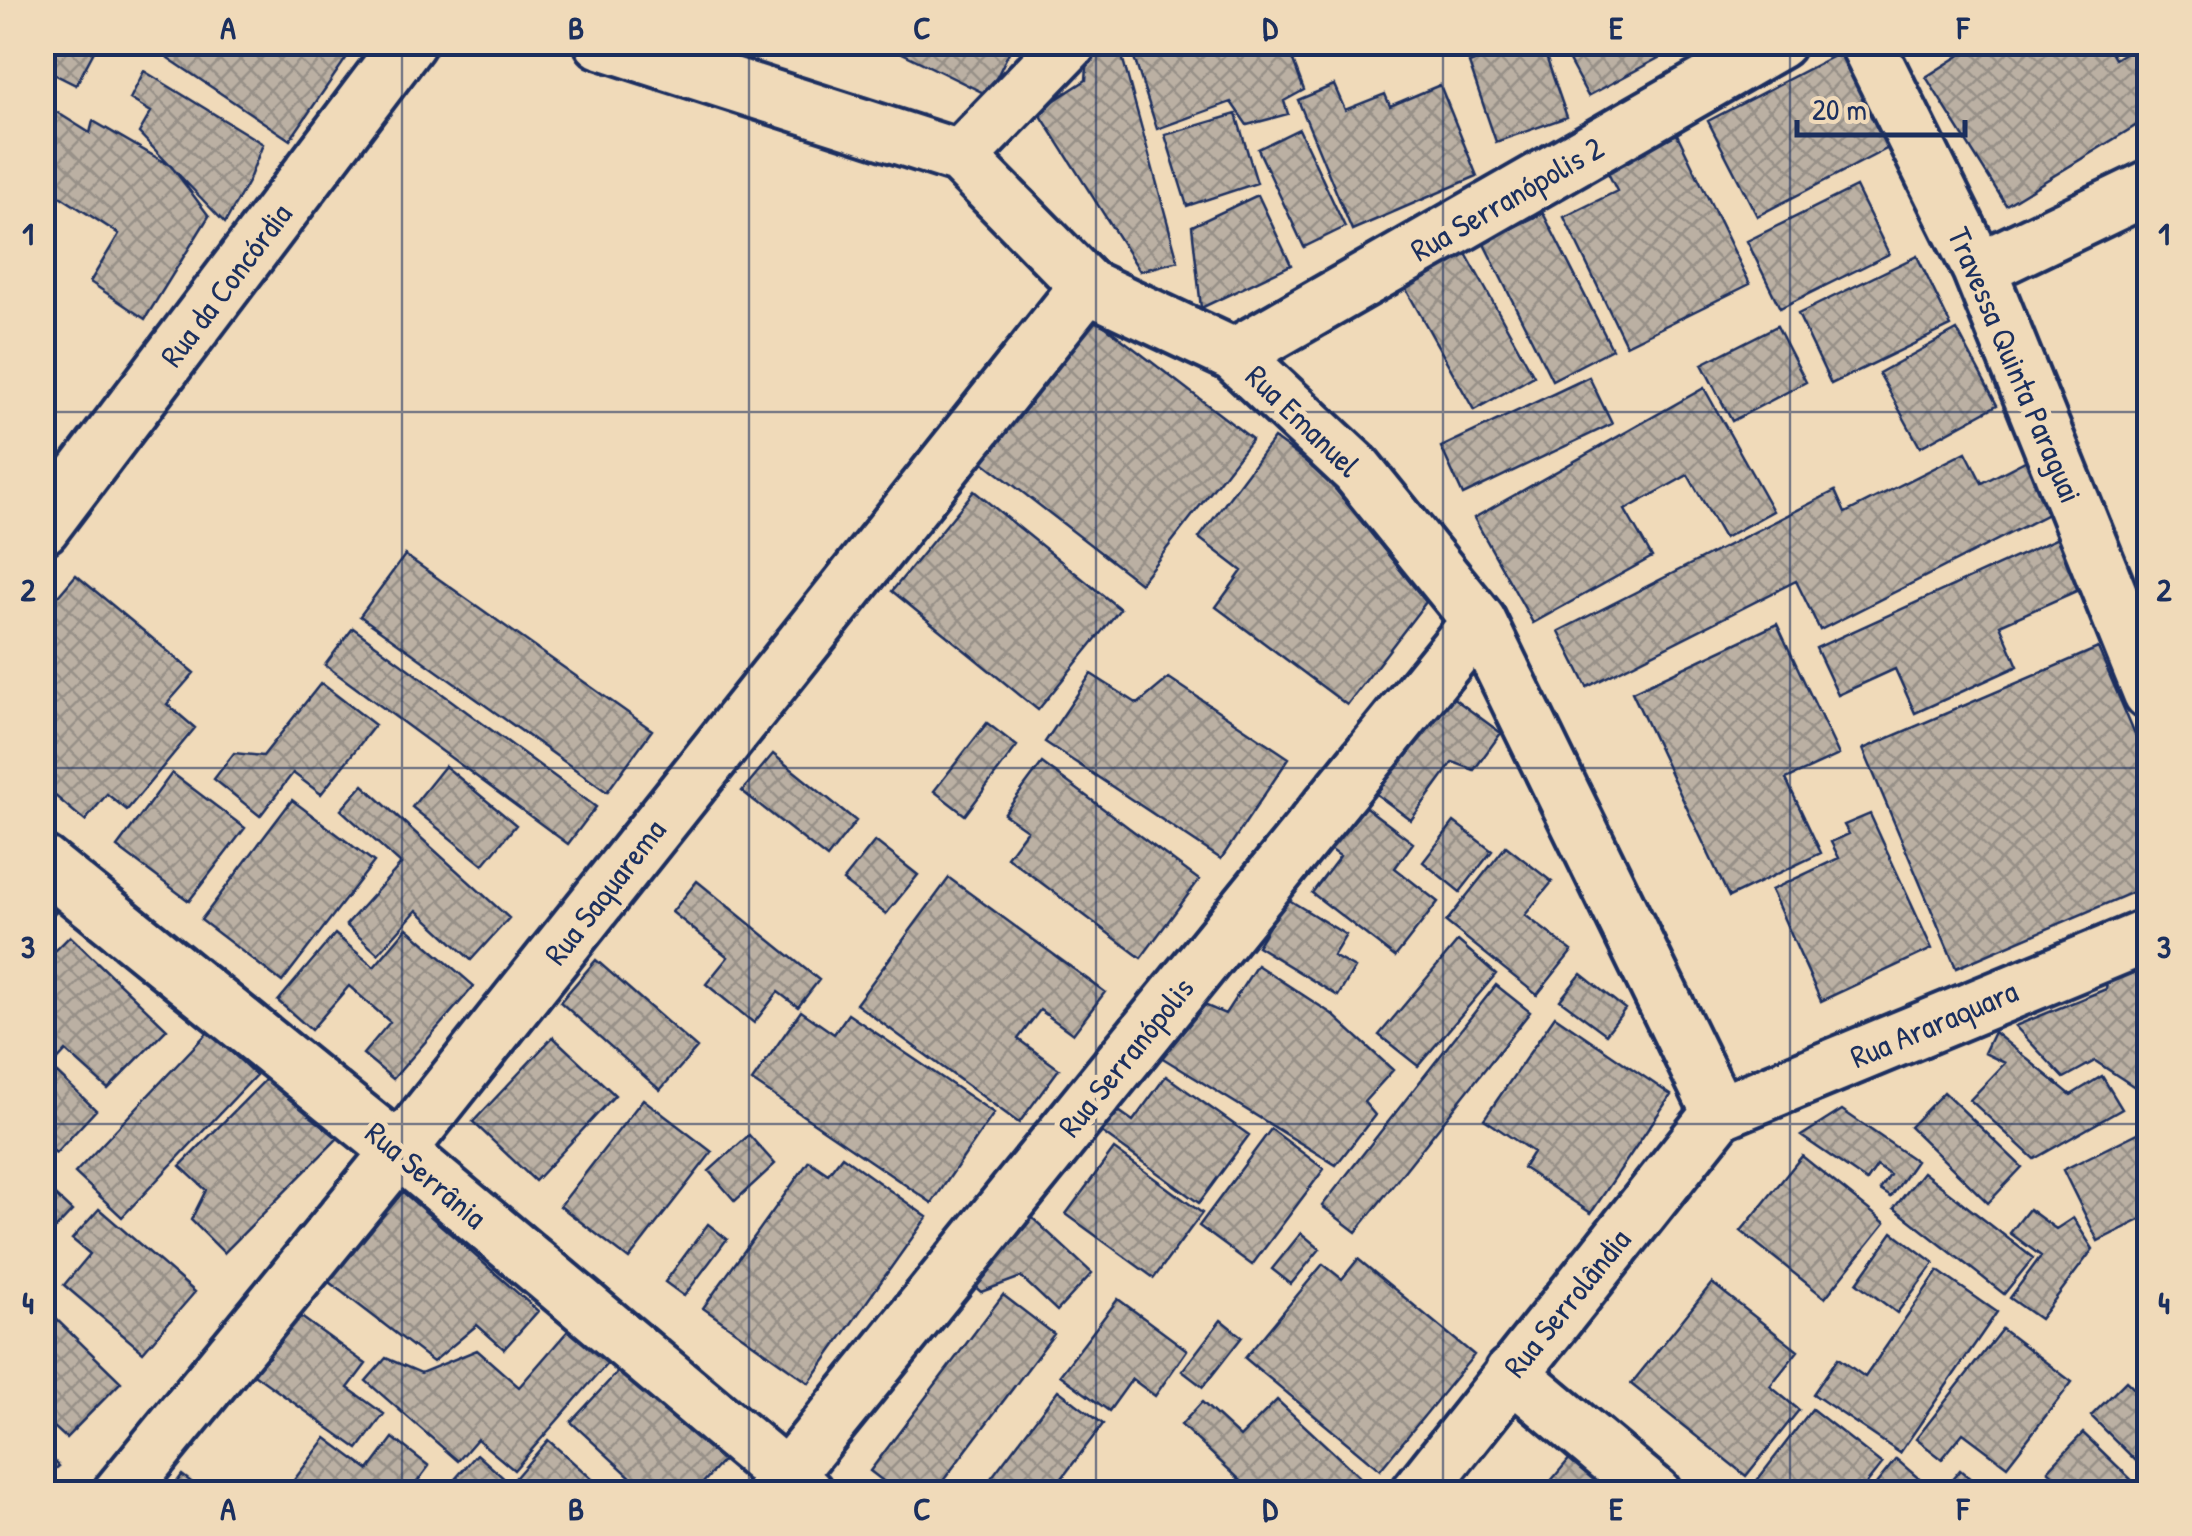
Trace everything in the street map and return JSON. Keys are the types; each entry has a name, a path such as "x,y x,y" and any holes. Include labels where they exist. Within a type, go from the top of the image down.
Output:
{"street":[{"name":"Rua da Concórdia","path":"42,528 409,42"},
{"name":"Rua Emanuel","path":"602,42 960,157 1087,286 1234,355 1357,470 1479,621 1719,1113"},
{"path":"960,157 1071,42"},
{"name":"Rua Serranópolis 2","path":"1234,355 1779,42"},
{"name":"Travessa Quinta Paraguai","path":"1866,42 1979,269 2150,693"},
{"path":"1979,269 2150,186"},
{"name":"Rua Saquarema","path":"119,1494 398,1151 1087,286"},
{"name":"Rua Serranópolis","path":"788,1488 1479,621"},
{"name":"Rua Serrânia","path":"42,862 398,1151 788,1488"},
{"name":"Rua Araraquara","path":"1719,1113 2150,934"},
{"name":"Rua Serrolândia","path":"1417,1494 1719,1113"},
{"path":"1511,1373 1655,1494"}],"building":[{"path":"42,42 99,42 76,85 42,68"},
{"path":"178,42 356,44 290,140 168,58"},
{"path":"895,42 1014,42 988,95 892,48"},
{"path":"1129,42 1315,45 1290,53 1304,90 1284,101 1288,114 1247,125 1231,102 1157,129"},
{"path":"1412,42 1450,42 1417,53"},
{"path":"1526,42 1541,42 1567,117 1496,142 1469,63"},
{"path":"1580,42 1676,42 1677,48 1588,96 1568,59 1584,50"},
{"path":"1981,42 2105,42 2115,59 2142,42 2150,42 2150,117 2006,205 1926,77"},
{"path":"1119,45 1178,261 1140,271 1038,111 1086,80 1088,53"},
{"path":"1849,48 1898,143 1757,216 1708,121"},
{"path":"144,71 263,144 225,223 139,133 151,112 130,99"},
{"path":"1334,85 1345,110 1385,94 1390,106 1440,85 1477,176 1352,230 1298,100"},
{"path":"50,108 90,133 93,121 171,166 209,216 145,319 90,282 119,234 58,195 50,208 42,202 42,122"},
{"path":"1236,114 1257,183 1187,206 1165,135"},
{"path":"1299,129 1345,227 1304,247 1258,149"},
{"path":"1677,134 1750,284 1626,345 1564,217 1617,191 1606,169"},
{"path":"1856,187 1889,254 1780,308 1747,241"},
{"path":"1258,195 1291,265 1201,308 1192,226"},
{"path":"1543,213 1612,349 1552,380 1483,242"},
{"path":"1464,250 1534,376 1474,410 1403,284"},
{"path":"1917,256 1951,326 1831,384 1798,314"},
{"path":"1093,317 1252,439 1140,583 982,461"},
{"path":"1777,326 1806,382 1732,421 1702,364"},
{"path":"1957,330 1997,405 1920,447 1879,373"},
{"path":"1589,377 1612,424 1463,495 1441,447"},
{"path":"1704,388 1773,511 1724,538 1688,475 1625,510 1652,557 1533,623 1474,518"},
{"path":"1274,438 1324,475 1426,602 1347,705 1216,607 1242,571 1199,538"},
{"path":"1966,452 1982,483 2027,460 2052,512 1820,630 1796,581 1587,687 1559,631 1835,491 1845,513"},
{"path":"974,491 1120,609 1038,710 892,591"},
{"path":"2060,537 2083,588 2000,625 2018,666 1915,713 1895,669 1838,695 1816,648"},
{"path":"405,555 652,730 607,792 360,616"},
{"path":"76,575 194,673 167,704 195,728 127,810 107,794 85,821 42,785 42,615"},
{"path":"1777,624 1839,755 1786,779 1821,853 1729,897 1632,692"},
{"path":"353,628 596,807 568,844 325,665"},
{"path":"2098,648 2150,770 2150,885 1956,968 1863,749"},
{"path":"1091,674 1138,704 1169,678 1289,758 1221,859 1045,742"},
{"path":"321,683 375,725 321,794 293,773 260,816 214,779 234,753 263,756"},
{"path":"1448,694 1501,733 1474,770 1453,762 1411,820 1376,794"},
{"path":"987,723 1017,746 965,815 934,791"},
{"path":"773,754 856,821 827,858 742,791"},
{"path":"1042,763 1199,880 1141,958 1007,857 1027,830 1004,814"},
{"path":"445,766 516,825 483,865 412,807"},
{"path":"172,773 245,828 189,901 117,847"},
{"path":"363,785 509,918 471,960 417,910 378,954 346,925 401,864 341,810"},
{"path":"292,800 374,862 282,982 201,920"},
{"path":"1363,805 1413,843 1395,868 1438,902 1395,957 1312,893 1340,856 1330,849"},
{"path":"1870,814 1932,949 1821,1001 1771,890 1839,858 1831,842 1849,834 1844,825"},
{"path":"1454,822 1492,851 1460,892 1423,862"},
{"path":"875,841 918,875 886,914 843,881"},
{"path":"1506,846 1552,882 1525,915 1572,951 1537,995 1446,922"},
{"path":"949,878 1105,992 1073,1034 1040,1010 1018,1039 1059,1069 1019,1123 856,1004"},
{"path":"697,881 819,980 798,1007 778,992 754,1023 706,984 728,957 672,912"},
{"path":"42,896 58,909 42,927"},
{"path":"1286,898 1346,935 1333,956 1355,968 1338,996 1257,946"},
{"path":"407,928 474,986 393,1079 363,1054 390,1022 349,986 311,1030 278,1001 335,934 374,967"},
{"path":"70,936 167,1029 108,1089 66,1051 52,1066 42,1057 42,964"},
{"path":"1458,941 1496,974 1418,1066 1379,1035"},
{"path":"2150,955 2150,1097 2095,1061 2064,1078 2015,1026 2106,989 2108,975"},
{"path":"596,960 697,1048 660,1090 560,1002"},
{"path":"1257,965 1332,1014 1393,1070 1364,1102 1375,1115 1336,1165 1161,1057 1200,1003 1225,1014"},
{"path":"1581,974 1625,1009 1606,1034 1560,1000"},
{"path":"1496,985 1530,1012 1356,1232 1322,1206"},
{"path":"801,1011 834,1034 848,1014 994,1113 932,1203 752,1081"},
{"path":"1555,1016 1671,1095 1591,1213 1523,1168 1533,1152 1484,1119"},
{"path":"209,1031 256,1075 122,1217 75,1173"},
{"path":"1994,1032 2071,1095 2102,1076 2122,1109 2034,1159 1970,1100 2005,1063 1984,1053"},
{"path":"553,1037 615,1095 535,1181 473,1122"},
{"path":"57,1073 96,1110 56,1153 42,1141 42,1089"},
{"path":"272,1073 338,1138 224,1253 191,1220 206,1190 180,1166"},
{"path":"1166,1076 1249,1135 1199,1203 1100,1131 1116,1109 1133,1121"},
{"path":"1944,1092 2022,1167 1988,1203 1910,1127"},
{"path":"643,1099 712,1152 629,1259 560,1206"},
{"path":"1842,1110 1916,1161 1891,1197 1880,1190 1890,1175 1877,1166 1867,1181 1801,1136"},
{"path":"2150,1127 2150,1215 2098,1241 2063,1170"},
{"path":"1271,1129 1324,1169 1252,1265 1199,1226"},
{"path":"749,1135 775,1164 735,1201 709,1171"},
{"path":"1114,1149 1202,1213 1154,1278 1066,1214"},
{"path":"842,1156 927,1217 809,1383 703,1308 809,1161 828,1174"},
{"path":"1802,1156 1885,1223 1825,1298 1741,1231"},
{"path":"1923,1172 2033,1258 2004,1294 1894,1208"},
{"path":"42,1183 72,1211 42,1243"},
{"path":"403,1192 538,1311 504,1349 477,1325 433,1362 325,1279"},
{"path":"99,1209 195,1292 143,1352 64,1285 90,1254 72,1239"},
{"path":"2029,1209 2056,1229 2073,1218 2093,1249 2040,1319 2010,1298 2041,1256 2010,1233"},
{"path":"1025,1211 1092,1273 1057,1311 1021,1277 981,1292 963,1276"},
{"path":"708,1224 727,1239 684,1296 665,1282"},
{"path":"1893,1232 1934,1263 1897,1313 1857,1283"},
{"path":"1301,1233 1320,1249 1291,1284 1272,1269"},
{"path":"1358,1259 1474,1355 1380,1470 1245,1358 1323,1264 1342,1279"},
{"path":"1938,1271 1997,1312 1900,1453 1813,1394 1838,1358 1865,1377"},
{"path":"1712,1283 1798,1351 1770,1386 1799,1410 1746,1476 1631,1384"},
{"path":"1003,1295 1054,1334 933,1494 900,1494 870,1471"},
{"path":"1118,1299 1187,1350 1155,1396 1132,1379 1109,1411 1060,1375"},
{"path":"286,1306 366,1364 348,1388 384,1414 358,1449 251,1372 269,1357 258,1343"},
{"path":"51,1314 121,1382 66,1438 42,1416 42,1323"},
{"path":"1221,1320 1242,1337 1203,1387 1182,1371"},
{"path":"573,1325 612,1358 514,1470 477,1439 458,1461 366,1381 386,1358 421,1373 477,1350 519,1387"},
{"path":"2002,1329 2072,1382 2007,1466 1963,1433 1942,1459 1916,1439"},
{"path":"625,1364 727,1456 693,1494 649,1494 571,1422"},
{"path":"2126,1381 2150,1404 2150,1475 2091,1416"},
{"path":"1058,1390 1103,1424 1050,1494 979,1494"},
{"path":"1277,1400 1363,1480 1350,1494 1255,1494 1181,1425 1202,1402 1240,1437"},
{"path":"1812,1409 1882,1464 1858,1494 1769,1494 1755,1483"},
{"path":"2083,1433 2143,1491 2141,1494 2073,1494 2048,1470"},
{"path":"326,1438 369,1470 393,1438 429,1466 408,1494 311,1494 294,1480"},
{"path":"548,1440 609,1494 442,1494 477,1454 510,1484"},
{"path":"42,1447 59,1466 42,1480"},
{"path":"1571,1457 1614,1494 1540,1494"},
{"path":"1896,1459 1937,1494 1868,1494"},
{"path":"1960,1470 1985,1491 1983,1494 1940,1494"},
{"path":"182,1475 207,1494 168,1494"},
{"path":"244,1478 265,1494 233,1494"}]}
